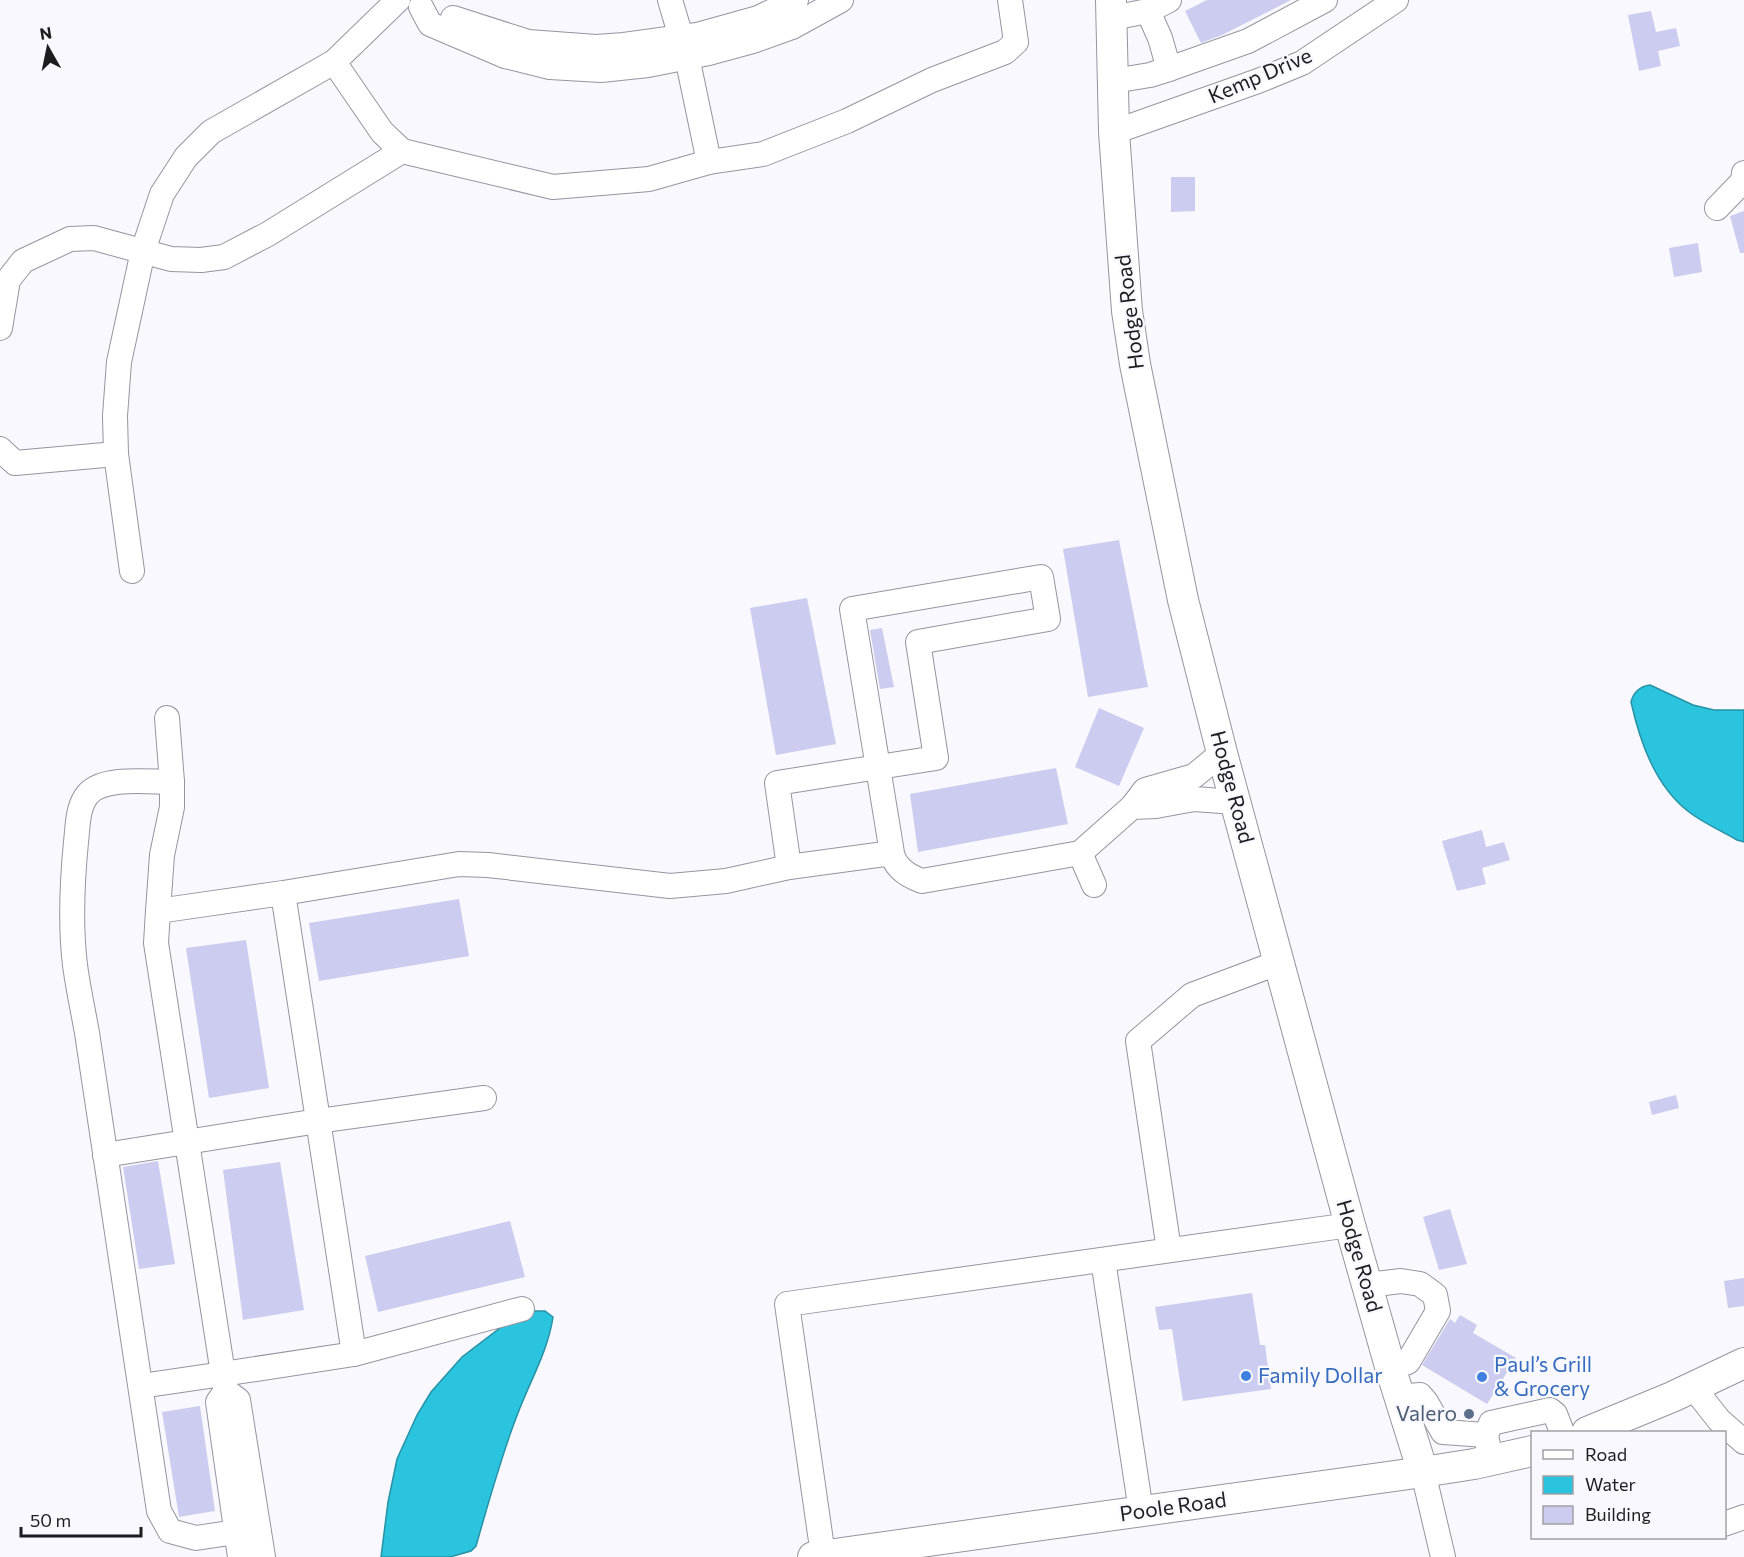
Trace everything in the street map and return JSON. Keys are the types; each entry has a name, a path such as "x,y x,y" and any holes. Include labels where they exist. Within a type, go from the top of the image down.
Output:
{"main road":[{"name":"Hodge Road","path":"1111,9 1114,132 1127,312 1135,364 1184,600 1235,802 1350,1225 1423,1472"},
{"path":"1590,1431 1744,1363"},
{"name":"Poole Road","path":"818,1556 1423,1472 1489,1448 1531,1452"}],"street":[{"path":"132,571 116,454 115,416 119,362 143,251 162,194 186,157 211,132 334,62 398,0"},
{"path":"670,0 684,47 709,162"},
{"path":"684,47 698,35 758,18 796,0"},
{"path":"417,3 472,25 528,42 596,46 684,47 753,41 792,27 841,0"},
{"path":"334,62 382,132 402,151 553,187 649,179 709,162 763,154 848,121 932,80 1005,52 1016,42 1010,0"},
{"path":"1111,9 1148,11 1169,0"},
{"path":"1113,81 1150,75 1248,41 1325,0"},
{"name":"Kemp Drive","path":"1114,132 1302,63 1396,0"},
{"path":"1148,11 1160,38 1169,69"},
{"path":"0,328 8,280 23,261 70,238 94,238 171,260 224,257 268,234 402,151"},
{"path":"1717,208 1743,181 1744,173"},
{"path":"0,449 15,463 116,454"},
{"path":"789,867 777,783 878,767 936,758 918,642 1048,619 1041,577 852,609 878,767 892,853 894,862 910,877 922,881 1080,853 1132,807 1145,790 1194,776 1222,753"},
{"path":"167,718 172,807 162,855 156,944 225,1383 238,1400 263,1557"},
{"path":"172,782 109,783 89,793 81,807 72,887 71,918 75,965 159,1511 170,1531 196,1538 236,1532"},
{"path":"1132,807 1156,806 1194,799 1235,802"},
{"path":"158,911 459,864 488,865 670,886 726,881 789,867 892,853"},
{"path":"1080,853 1094,885"},
{"path":"283,893 354,1354"},
{"path":"1169,1250 1138,1041 1192,995 1280,962"},
{"path":"105,1155 318,1121 484,1098"},
{"path":"818,1556 787,1304 1350,1225"},
{"path":"1103,1260 1141,1511"},
{"path":"1367,1285 1401,1281 1420,1284 1435,1295 1438,1311 1407,1362 1391,1368"},
{"path":"141,1386 225,1383 354,1354 522,1309"},
{"path":"225,1383 218,1402 240,1557"},
{"path":"1693,1387 1719,1420 1744,1442"},
{"path":"1400,1397 1420,1395 1443,1432 1489,1448 1491,1423 1550,1410 1555,1414 1562,1431"},
{"name":"Hodge Road","path":"1423,1472 1443,1557"},
{"path":"1726,1524 1744,1517"}],"water":[{"path":"1650,685 1693,705 1714,710 1744,710 1744,842 1689,812 1677,801 1658,776 1644,748 1631,702 1637,690"},
{"path":"534,1311 545,1311 553,1317 551,1330 506,1446 476,1546 471,1551 450,1557 381,1557 388,1502 397,1459 417,1415 431,1392 462,1357 504,1325"}],"building":[{"path":"1207,0 1291,0 1222,35 1201,43 1185,11"},
{"path":"1651,11 1656,32 1676,28 1680,46 1658,51 1661,66 1639,71 1628,15"},
{"path":"1171,177 1195,177 1195,211 1171,212"},
{"path":"1744,211 1744,253 1740,253 1730,216"},
{"path":"1698,243 1702,272 1674,277 1669,248"},
{"path":"1119,540 1148,687 1088,697 1063,549"},
{"path":"807,598 836,744 776,755 750,608"},
{"path":"882,628 894,687 880,689 870,630"},
{"path":"1099,708 1144,728 1119,786 1075,767"},
{"path":"1056,768 1068,824 918,852 910,794"},
{"path":"1482,830 1486,847 1504,842 1510,860 1482,868 1486,884 1457,891 1442,841"},
{"path":"459,899 469,956 319,981 309,923"},
{"path":"246,940 269,1088 209,1098 186,948"},
{"path":"1676,1095 1679,1108 1652,1115 1649,1102"},
{"path":"158,1161 175,1264 139,1269 123,1167"},
{"path":"280,1162 304,1310 243,1320 223,1170"},
{"path":"1450,1209 1467,1264 1439,1270 1423,1217"},
{"path":"510,1221 525,1277 378,1312 365,1256"},
{"path":"1744,1278 1744,1306 1728,1308 1724,1281"},
{"path":"1252,1293 1260,1345 1265,1345 1271,1389 1183,1401 1172,1329 1159,1330 1155,1307"},
{"path":"1460,1315 1477,1325 1473,1333 1516,1358 1487,1404 1422,1365 1450,1319 1455,1323"},
{"path":"200,1406 215,1511 179,1517 162,1412"}],"place":[{"name":"Family Dollar","path":"1246,1376"},
{"name":"Paul’s Grill & Grocery","path":"1482,1377"},
{"name":"Valero","path":"1469,1414"}]}
